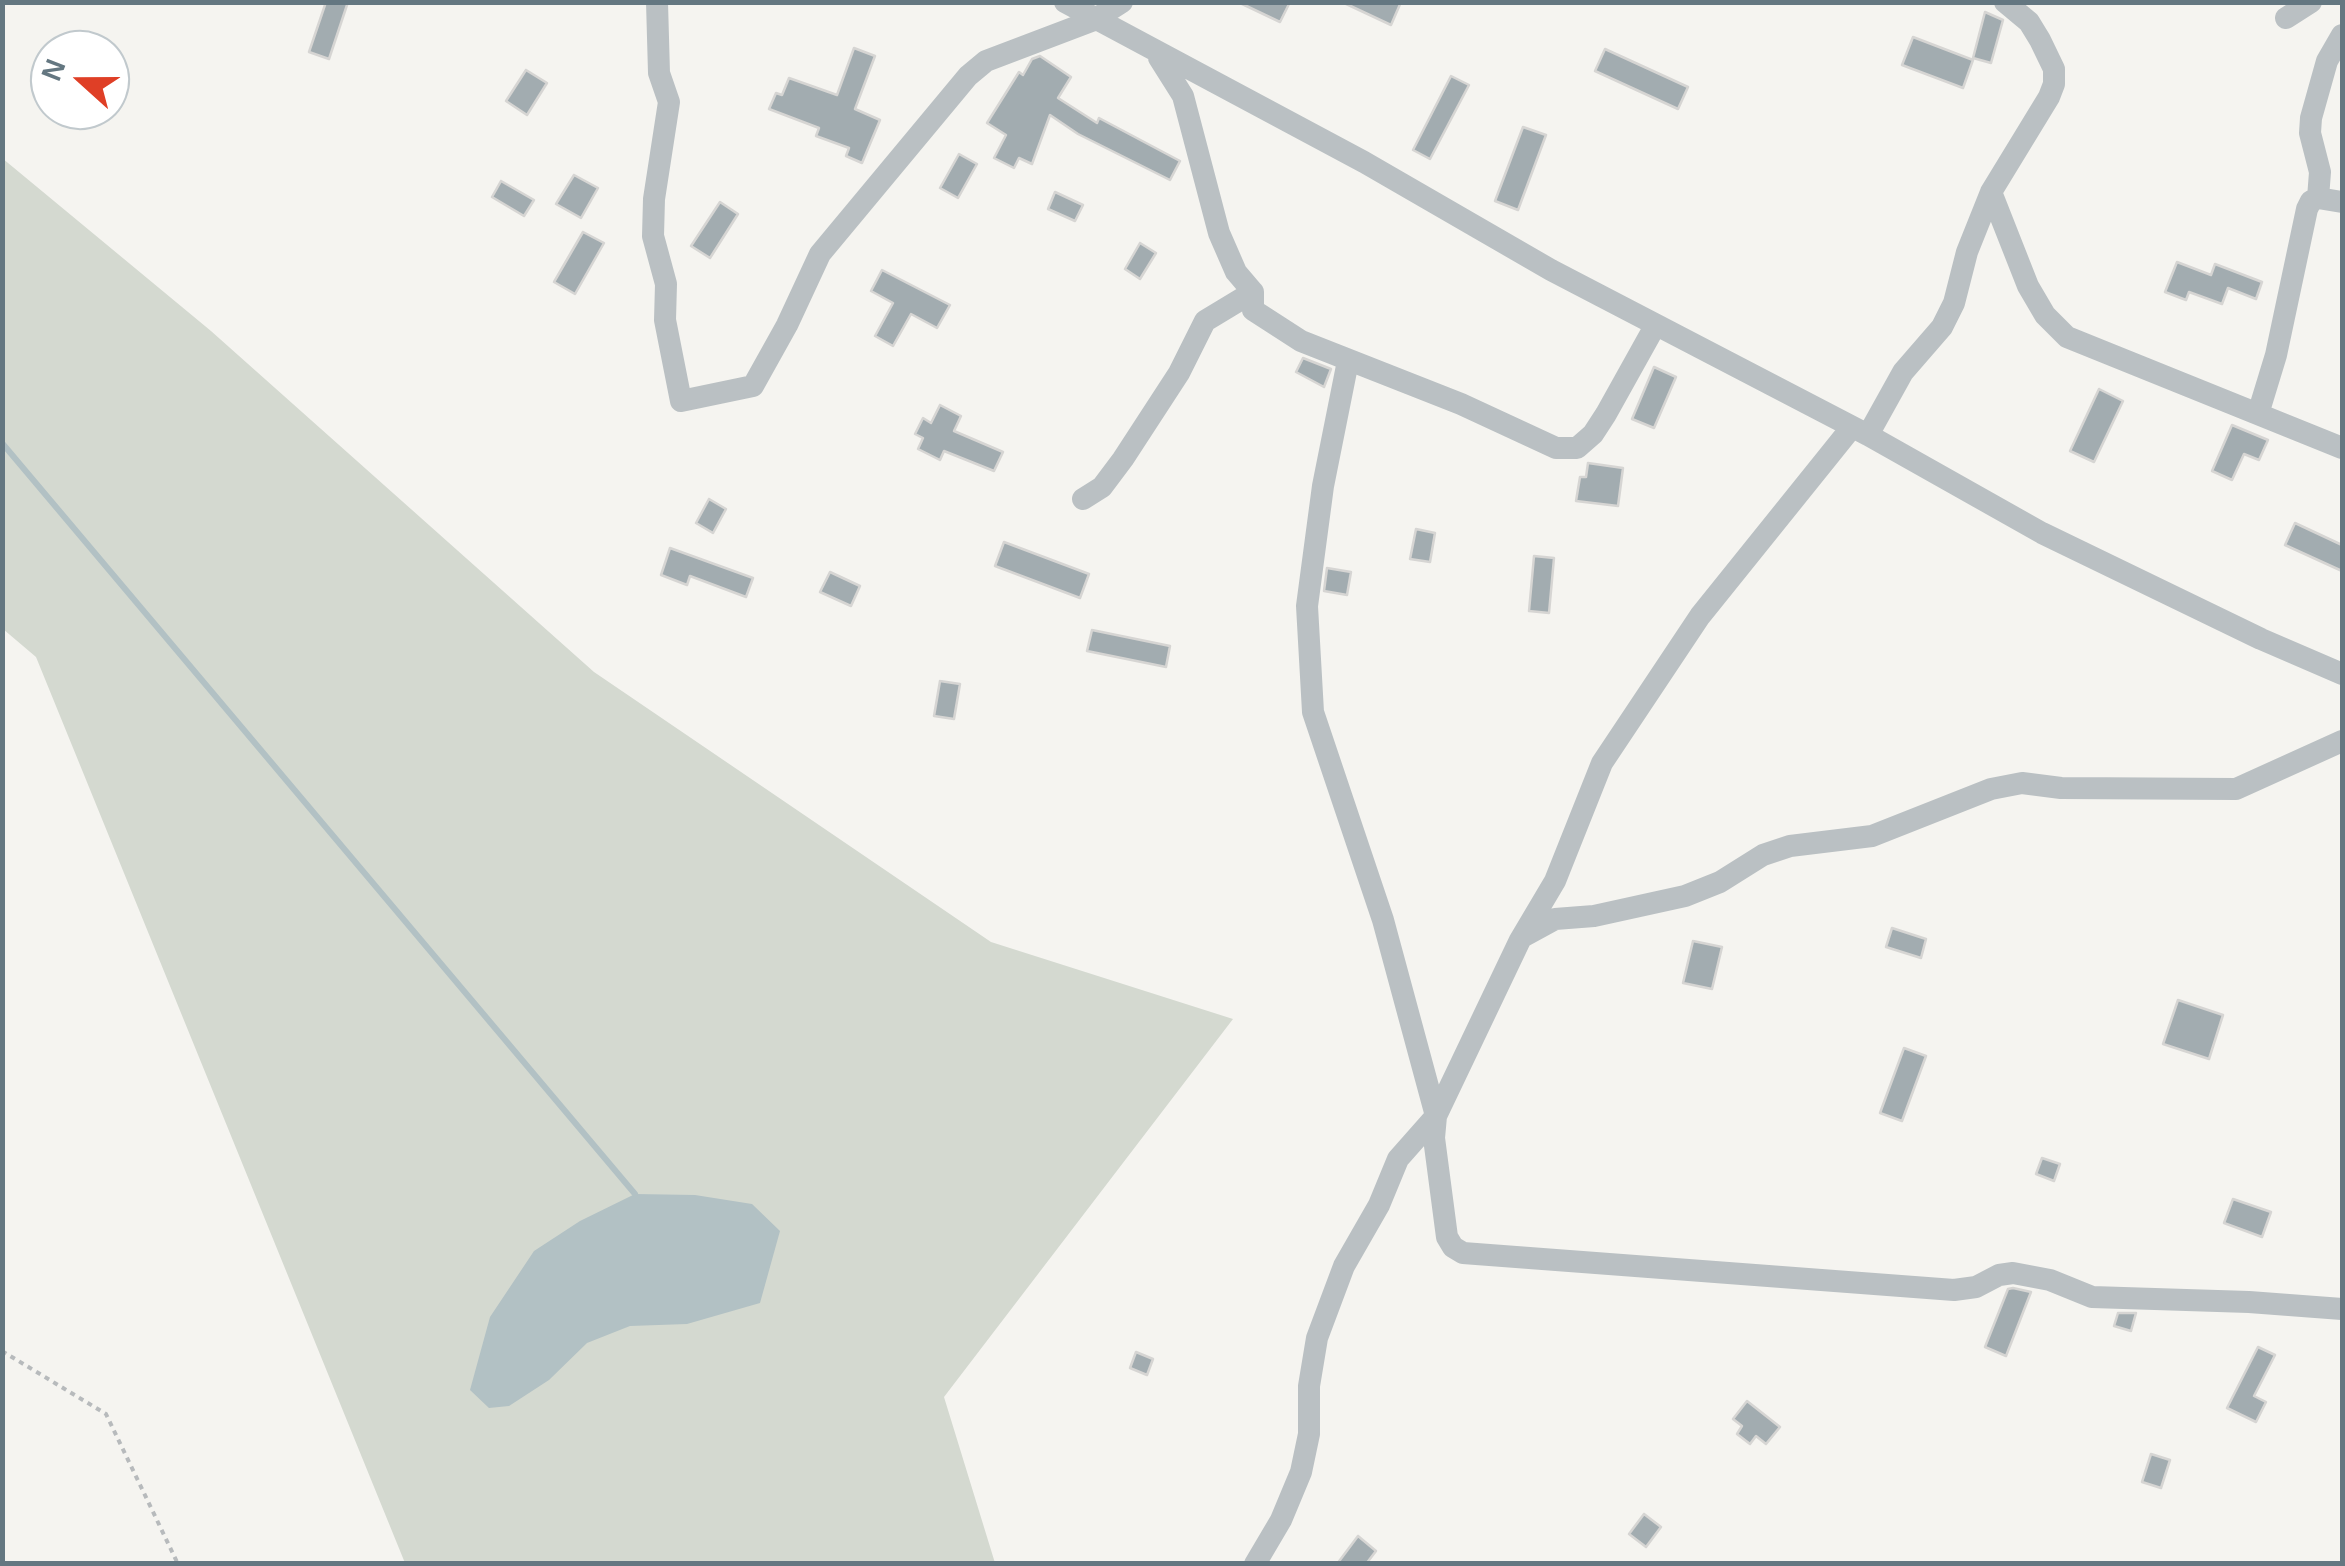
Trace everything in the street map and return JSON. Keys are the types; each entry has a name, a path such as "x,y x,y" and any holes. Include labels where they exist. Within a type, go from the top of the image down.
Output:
{"street":[{"path":"657,2 659,72 669,102 654,199 653,236 666,284 665,320 681,401 753,386 820,254 968,76 986,62 1094,20 1122,2"},
{"path":"1065,2 1364,162 1550,270 1860,431 2042,533 2342,674"},
{"path":"1255,1564 1281,1520 1301,1472 1317,1338 1344,1266 1398,1159 1436,1116 1520,940 1555,881 1591,788 1614,742 1700,616 1860,431 1948,315 1990,192 2050,97 2054,84 2054,69 2030,22 2005,2"},
{"path":"2286,18 2311,2"},
{"path":"2318,198 2320,172 2310,133 2311,118 2327,60 2342,34"},
{"path":"1154,51 1183,96 1219,233 1236,272 1253,292 1253,310 1301,341 1461,404 1556,448 1577,448 1594,434 1655,326"},
{"path":"1990,192 2028,286 2055,328 2342,448"},
{"path":"2258,414 2276,355 2307,209 2318,198 2342,202"},
{"path":"1082,499 1102,486 1123,459 1179,373 1205,321 1253,292"},
{"path":"1348,361 1323,486 1308,606 1313,712 1383,920 1436,1116 1434,1138 1447,1238 1453,1247 1463,1253 1954,1290 2013,1272 2050,1280 2092,1297 2342,1309"},
{"path":"1520,940 1555,919 1594,916 1684,896 1720,882 1763,855 1790,846 1855,841 1883,833 1991,789 2022,783 2061,788 2236,789 2342,741"}],"path":[{"path":"2,1351 106,1414 178,1564"}],"shaded area":[{"path":"2,158 211,331 594,672 991,942 1233,1019 944,1397 995,1563 405,1563 36,657 3,629"},
{"path":"635,1194 695,1195 752,1204 780,1231 760,1303 687,1324 630,1326 587,1343 549,1380 509,1406 489,1408 470,1390 490,1317 534,1251 580,1221"}],"building":[{"path":"326,2 348,2 329,59 309,52"},
{"path":"1238,2 1290,2 1280,22"},
{"path":"1342,2 1401,2 1391,25"},
{"path":"1985,12 2003,20 1991,63 1973,58"},
{"path":"1913,37 1973,60 1963,88 1902,65"},
{"path":"854,48 875,56 855,109 880,120 862,163 846,156 849,148 816,136 819,128 769,109 776,93 782,95 789,78 837,95"},
{"path":"1605,49 1688,87 1678,109 1595,71"},
{"path":"1040,56 1071,77 1058,98 1097,123 1099,118 1180,161 1170,180 1078,134 1050,115 1032,164 1019,158 1014,168 994,158 1006,135 987,123 1019,72 1023,75 1032,59"},
{"path":"526,70 547,83 527,115 506,101"},
{"path":"1451,76 1469,85 1430,159 1413,150"},
{"path":"1523,127 1546,135 1518,210 1495,201"},
{"path":"959,154 977,164 958,198 940,188"},
{"path":"574,175 598,188 581,218 556,204"},
{"path":"501,181 534,200 524,216 492,197"},
{"path":"1055,192 1083,205 1075,221 1048,209"},
{"path":"720,202 738,214 710,258 691,246"},
{"path":"583,232 604,243 575,294 554,282"},
{"path":"1140,243 1156,253 1140,279 1125,269"},
{"path":"2177,262 2211,275 2215,264 2262,282 2256,299 2228,288 2222,304 2189,292 2186,300 2165,292"},
{"path":"882,270 950,305 937,328 911,314 893,346 875,336 893,303 871,291"},
{"path":"1303,358 1331,369 1324,387 1296,372"},
{"path":"1654,367 1676,377 1654,428 1632,419"},
{"path":"2099,389 2123,401 2094,462 2070,451"},
{"path":"940,405 961,416 954,431 1003,452 994,471 944,451 940,460 918,449 923,438 915,434 923,418 931,423"},
{"path":"2232,425 2268,440 2259,460 2244,454 2232,480 2212,471"},
{"path":"1588,463 1623,468 1618,506 1576,501 1580,477 1586,477"},
{"path":"709,499 726,509 713,533 696,523"},
{"path":"2295,523 2342,545 2342,571 2285,545"},
{"path":"1416,529 1435,533 1430,562 1410,559"},
{"path":"1004,542 1089,574 1080,598 995,566"},
{"path":"670,548 753,578 746,597 690,576 687,585 661,575"},
{"path":"1534,556 1554,558 1549,613 1529,611"},
{"path":"1327,568 1351,572 1347,595 1324,591"},
{"path":"830,572 860,586 851,606 820,592"},
{"path":"1092,630 1170,646 1166,667 1087,651"},
{"path":"940,681 960,684 954,719 934,716"},
{"path":"1892,928 1926,939 1921,958 1886,947"},
{"path":"1693,941 1722,947 1712,989 1683,983"},
{"path":"2178,1000 2223,1015 2209,1059 2163,1044"},
{"path":"1904,1048 1926,1056 1902,1121 1880,1113"},
{"path":"2042,1158 2060,1164 2054,1181 2036,1174"},
{"path":"2233,1199 2271,1212 2262,1237 2224,1223"},
{"path":"2008,1289 2031,1292 2006,1356 1985,1347"},
{"path":"2118,1313 2136,1313 2131,1331 2114,1326"},
{"path":"2258,1347 2275,1355 2254,1396 2266,1402 2256,1422 2227,1408"},
{"path":"1136,1352 1153,1359 1147,1375 1130,1368"},
{"path":"1747,1401 1780,1427 1766,1444 1756,1436 1750,1444 1737,1434 1742,1426 1733,1419"},
{"path":"2151,1454 2170,1460 2161,1488 2142,1482"},
{"path":"1644,1514 1661,1527 1646,1547 1629,1534"},
{"path":"1358,1536 1376,1551 1366,1564 1337,1564"}],"waterway":[{"path":"2,443 635,1194"}]}
